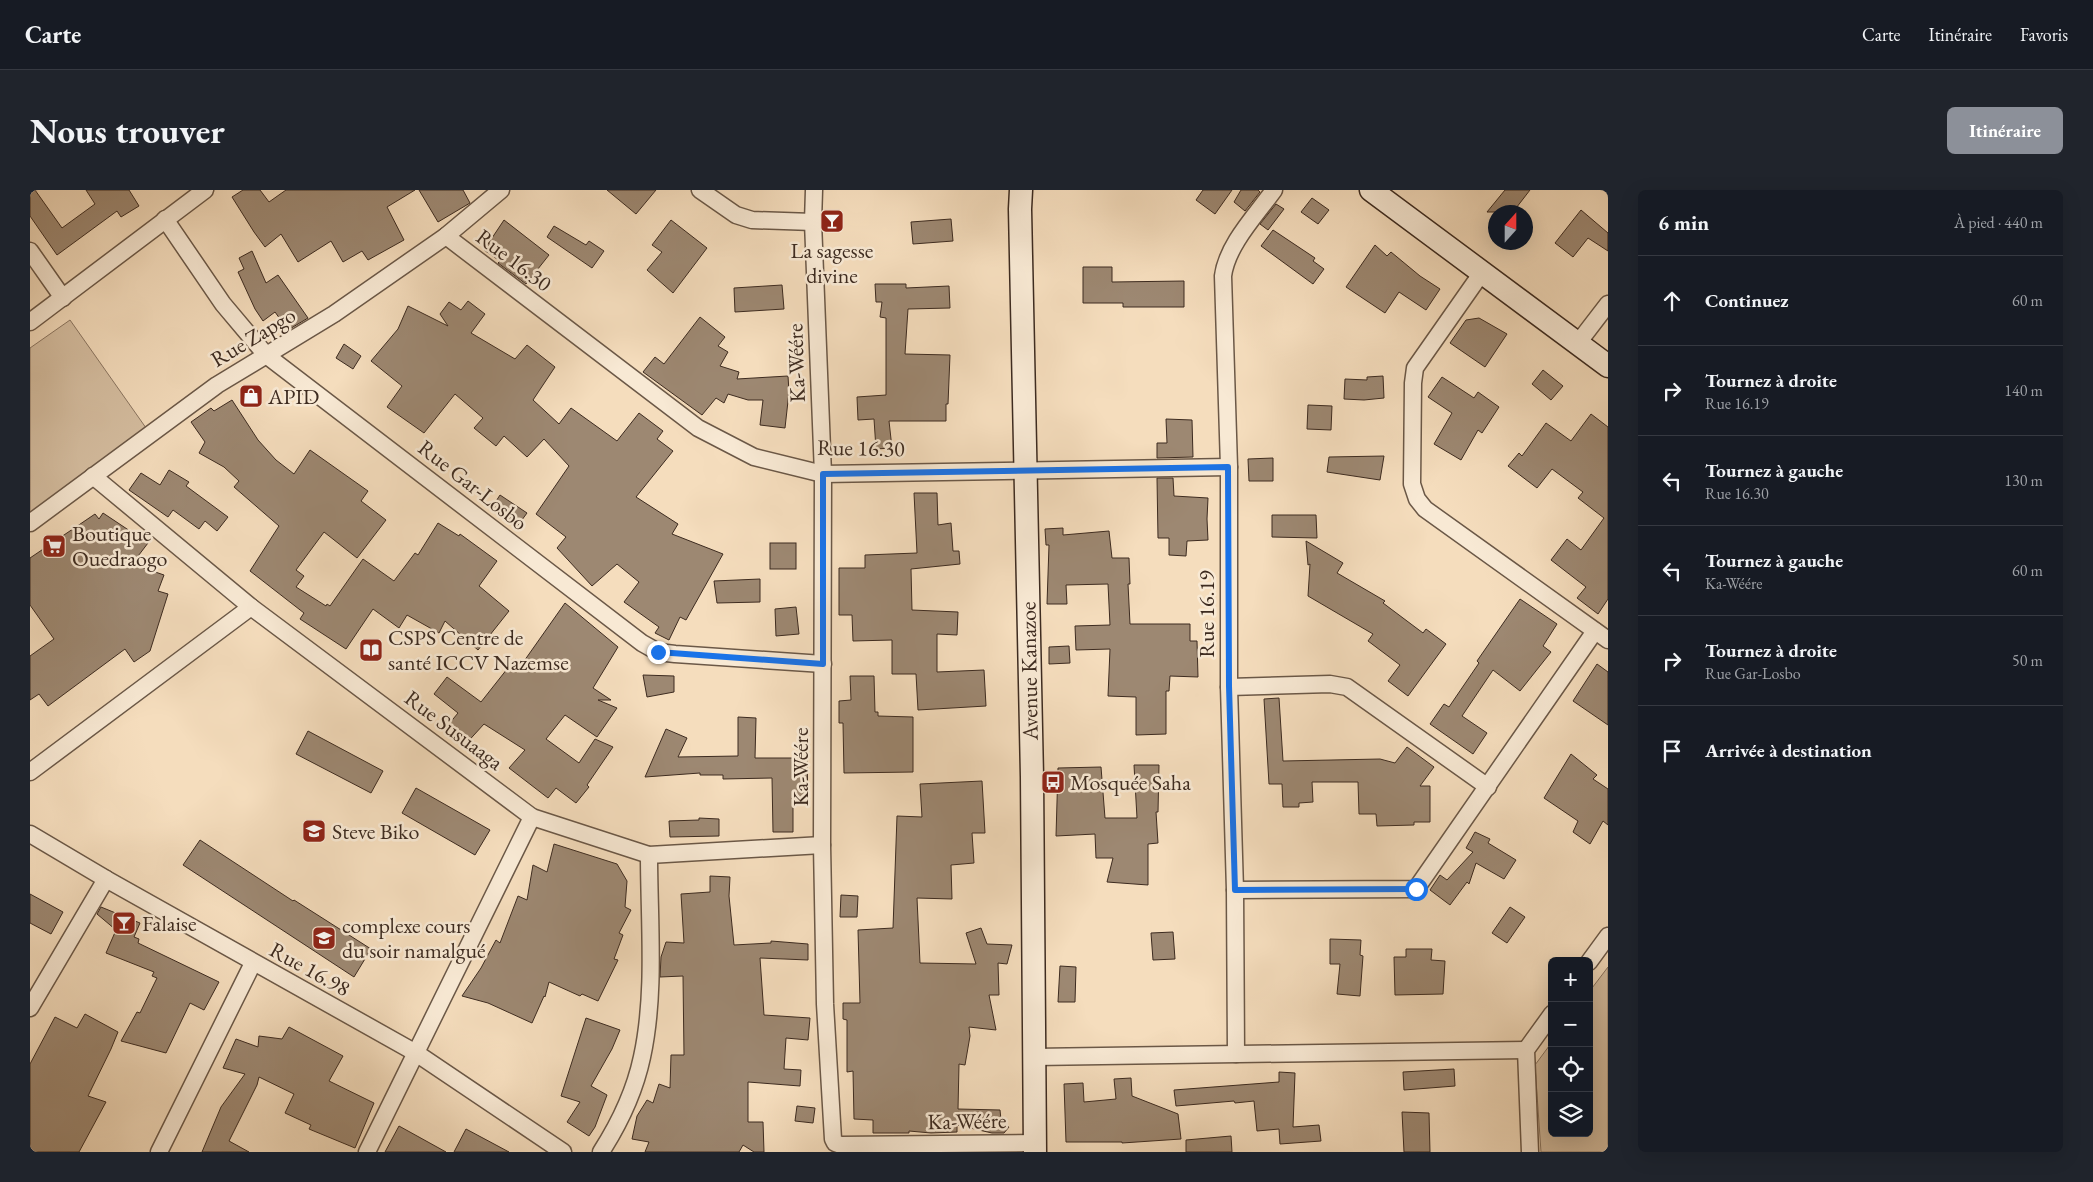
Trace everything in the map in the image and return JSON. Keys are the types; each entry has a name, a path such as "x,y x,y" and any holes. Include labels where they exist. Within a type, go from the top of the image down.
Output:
{"street":[{"path":"30,322 205,190"},
{"name":"Rue Zapgo","path":"30,523 217,385 334,314 446,236 500,190"},
{"path":"700,190 736,215 752,220 813,222"},
{"name":"Ka-Wéére","path":"814,190 813,222 823,474 822,845 825,1004 833,1139 835,1143 841,1145 1035,1148"},
{"name":"Avenue Kanazoe","path":"1021,190 1032,777 1035,1148"},
{"name":"Rue 16.19","path":"1236,1054 1235,890 1229,686 1228,467 1223,276 1225,262 1232,248 1274,190"},
{"path":"1371,190 1483,271 1608,366"},
{"name":"Rue Gar-Losbo","path":"165,219 223,304 266,355 642,643 658,652 675,654 823,664"},
{"name":"Rue 16.30","path":"446,236 698,428 754,457 823,474 1228,467"},
{"path":"30,251 63,298"},
{"path":"1235,890 1416,889 1488,788 1602,636 1425,509 1417,499 1412,484 1413,383 1415,368 1483,271"},
{"path":"1578,343 1608,304"},
{"name":"Rue Susuaaga","path":"93,476 251,607 532,817 649,855 822,845"},
{"path":"30,772 251,607"},
{"path":"1229,686 1330,684 1347,687 1488,788"},
{"path":"367,1152 532,817"},
{"name":"Rue 16.98","path":"30,834 253,963 416,1053 563,1152"},
{"path":"601,1152 614,1131 628,1099 643,1051 648,1018 649,855"},
{"path":"30,1008 106,879"},
{"path":"1593,957 1608,936"},
{"path":"160,1152 253,963"},
{"path":"1530,1152 1526,1050 1548,1020"},
{"path":"1034,1058 1526,1050"}],"shaded area":[{"path":"70,320 151,435 30,520 30,348"},
{"path":"1608,967 1608,1152 1541,1152 1535,1065 1548,1047 1548,1137 1593,1137 1593,987"}],"building":[{"path":"30,190 35,190 62,228 95,204 86,190 129,190 139,206 121,217 117,211 57,255 30,216"},
{"path":"243,190 260,190 269,202 286,190 415,190 387,207 404,240 368,260 362,251 343,262 331,241 298,262 281,234 265,247 232,197"},
{"path":"419,190 463,190 470,203 438,222"},
{"path":"607,190 656,190 636,214"},
{"path":"1203,190 1232,190 1215,214 1196,200"},
{"path":"1241,190 1258,190 1260,192 1245,211 1234,202"},
{"path":"1505,190 1530,190 1518,205 1493,205"},
{"path":"1312,198 1329,210 1318,224 1301,212"},
{"path":"1276,204 1284,209 1268,230 1260,224"},
{"path":"1581,210 1608,233 1608,251 1588,238 1573,257 1555,243"},
{"path":"951,219 953,241 913,244 911,222"},
{"path":"504,220 549,255 526,284 498,263 500,261 484,250"},
{"path":"671,220 707,248 673,293 647,270 662,252 652,245"},
{"path":"554,226 586,245 589,241 604,251 592,268 547,237"},
{"path":"1273,230 1315,258 1313,261 1324,269 1313,284 1261,246"},
{"path":"1375,245 1387,256 1391,252 1420,276 1440,289 1426,310 1399,292 1385,313 1346,287"},
{"path":"252,251 266,283 278,275 308,318 288,330 275,312 263,321 255,309 238,272 244,269 239,258"},
{"path":"1083,267 1112,267 1112,282 1184,281 1184,307 1123,307 1123,303 1083,303"},
{"path":"875,284 906,284 906,288 949,286 950,308 908,309 905,354 950,355 946,421 889,421 892,448 876,449 874,419 858,420 857,397 886,395 886,318 880,317 882,302 876,302"},
{"path":"782,285 784,309 735,312 734,288"},
{"path":"468,301 485,314 471,333 515,359 527,345 555,367 533,400 559,424 571,408 617,441 639,413 663,431 657,439 673,451 636,497 678,524 672,534 723,554 686,620 680,617 669,640 655,633 659,627 624,602 639,582 617,564 592,586 557,548 566,537 536,514 569,466 544,439 527,457 504,436 496,446 474,428 483,418 455,394 424,433 387,407 402,386 371,361 398,329 408,306 448,326 440,314 449,302 461,310"},
{"path":"700,317 725,337 718,346 728,352 720,366 739,372 737,379 788,376 789,392 785,428 760,425 763,400 748,400 728,394 724,403 716,398 702,415 643,372 655,357 664,364"},
{"path":"1479,318 1507,334 1485,367 1450,343 1466,320"},
{"path":"344,344 361,356 353,369 336,358"},
{"path":"1543,370 1563,386 1551,400 1532,384"},
{"path":"1383,376 1384,398 1344,399 1345,379 1367,380 1367,377"},
{"path":"1442,377 1474,398 1478,392 1499,407 1482,433 1478,430 1461,460 1434,444 1452,413 1428,397"},
{"path":"232,400 258,440 276,460 294,474 310,450 368,491 361,501 386,520 357,558 324,532 296,570 304,576 296,587 326,606 327,604 330,606 363,559 394,581 415,553 418,555 438,523 459,536 460,534 497,561 479,586 509,611 478,650 445,621 439,633 407,615 399,628 373,609 346,649 300,619 304,613 250,571 279,526 234,487 239,481 224,467 199,453 205,442 191,422 211,408 214,411"},
{"path":"1308,405 1332,406 1331,430 1307,429"},
{"path":"1591,414 1608,427 1608,599 1598,614 1577,598 1586,587 1551,560 1567,539 1581,550 1604,518 1578,498 1583,492 1552,469 1537,488 1508,466 1519,453 1522,456 1546,423 1571,441"},
{"path":"1166,419 1192,420 1193,457 1157,458 1157,443 1167,443"},
{"path":"1384,456 1380,480 1327,472 1329,457"},
{"path":"1273,458 1273,481 1249,481 1248,459"},
{"path":"169,470 189,482 186,486 228,517 217,531 205,521 199,529 173,510 168,517 129,490 141,473 160,485"},
{"path":"1157,478 1173,478 1174,496 1208,498 1208,540 1187,541 1186,556 1169,555 1169,538 1158,538"},
{"path":"914,493 937,493 938,525 951,523 953,551 959,551 960,564 911,569 912,610 958,612 957,635 937,634 937,672 984,670 986,706 918,710 916,674 892,674 892,640 853,641 852,615 839,615 839,568 865,568 865,555 917,553"},
{"path":"500,495 527,513 516,528 491,509"},
{"path":"103,513 148,543 132,564 164,575 158,591 168,594 150,651 134,662 125,649 48,706 39,694 30,700 30,656 54,639 30,605 30,558 95,514 99,519"},
{"path":"1272,515 1316,515 1317,538 1272,537"},
{"path":"1063,528 1063,535 1109,531 1112,558 1129,558 1130,624 1190,624 1190,641 1197,641 1198,677 1170,676 1169,691 1166,691 1166,734 1136,735 1136,697 1108,696 1110,649 1076,650 1075,626 1110,625 1108,584 1066,585 1067,604 1047,604 1049,545 1046,545 1045,529"},
{"path":"1306,541 1343,563 1337,573 1385,601 1383,603 1423,633 1426,629 1446,644 1408,696 1388,681 1400,665 1368,641 1373,634 1308,596 1310,564 1308,565"},
{"path":"770,543 796,543 796,569 770,569"},
{"path":"760,579 760,602 717,603 714,581"},
{"path":"1520,599 1557,624 1543,646 1551,652 1520,691 1493,670 1462,716 1487,733 1473,754 1430,724 1444,704 1449,707 1479,663 1477,661"},
{"path":"565,603 618,647 593,688 611,700 598,700 617,708 597,737 565,715 546,739 579,763 595,739 613,747 587,785 589,787 576,803 556,788 548,798 509,768 525,750 484,724 463,747 444,730 458,713 434,694 447,677 481,702 515,659 522,664"},
{"path":"796,607 799,634 776,636 775,609"},
{"path":"1069,646 1070,663 1049,664 1049,647"},
{"path":"1597,664 1608,672 1608,725 1573,701"},
{"path":"643,675 674,676 674,692 647,697"},
{"path":"850,676 874,676 875,712 878,712 878,716 913,717 913,772 844,773 843,723 839,723 839,701 851,700"},
{"path":"1279,698 1283,761 1380,759 1395,763 1407,747 1434,767 1420,786 1430,786 1430,822 1414,822 1414,825 1377,826 1376,814 1359,814 1358,782 1312,782 1313,802 1299,803 1299,807 1283,807 1282,784 1269,784 1264,699"},
{"path":"738,717 756,718 755,758 807,758 808,801 793,801 793,832 773,832 772,778 723,779 723,775 700,775 700,773 645,777 666,729 687,738 678,757 738,756"},
{"path":"308,731 383,771 371,793 296,754"},
{"path":"1571,754 1597,775 1593,779 1608,789 1608,825 1603,821 1590,844 1573,832 1578,821 1544,798"},
{"path":"1134,765 1159,765 1158,812 1156,812 1158,843 1148,844 1148,885 1107,882 1113,858 1096,858 1095,834 1056,836 1058,768 1101,767 1105,818 1137,818"},
{"path":"982,781 985,833 972,833 974,863 951,865 952,899 917,898 920,963 976,964 966,933 981,928 987,944 1012,945 1007,964 998,963 999,995 989,995 996,1030 969,1027 970,1036 965,1065 959,1064 958,1109 1000,1110 1001,1120 1009,1127 1004,1133 992,1133 957,1125 957,1132 931,1133 909,1131 909,1133 873,1133 873,1120 854,1119 853,1071 847,1072 847,1020 843,1019 843,1003 860,1003 858,930 893,928 897,816 922,817 920,784"},
{"path":"416,788 490,830 475,855 402,813"},
{"path":"699,818 719,819 719,836 670,837 669,821 699,820"},
{"path":"1475,832 1490,839 1488,843 1516,860 1504,879 1476,863 1469,884 1467,882 1450,905 1430,890 1440,875 1447,880 1473,852 1466,848"},
{"path":"200,840 371,949 354,977 183,865"},
{"path":"554,844 617,864 627,881 625,907 631,910 619,933 623,935 614,959 618,960 598,1001 582,994 580,996 549,982 545,997 532,1023 488,1003 462,996 481,968 496,940 500,943 518,896 527,900 533,865 547,872"},
{"path":"710,876 730,877 729,896 734,945 771,943 771,941 808,944 808,960 760,958 764,1015 810,1018 808,1040 786,1038 784,1069 801,1070 800,1086 748,1082 748,1122 763,1122 764,1152 754,1152 743,1145 739,1152 645,1152 649,1142 632,1139 637,1116 647,1100 653,1103 659,1084 670,1088 671,1055 684,1055 683,976 660,977 661,957 666,942 684,943 681,894 710,892"},
{"path":"30,894 63,912 51,934 30,923"},
{"path":"841,895 858,896 857,917 840,917"},
{"path":"101,907 140,923 134,937 139,939 138,943 219,982 204,1010 190,1003 166,1053 121,1041 137,1012 140,1013 157,978 152,976 154,972 106,953 116,930 97,914"},
{"path":"1510,907 1525,917 1507,943 1492,933"},
{"path":"1173,932 1175,959 1153,960 1151,933"},
{"path":"1330,939 1361,940 1360,955 1363,956 1360,996 1337,994 1340,964 1330,964"},
{"path":"1406,949 1432,949 1431,960 1445,961 1443,994 1395,995 1394,957 1406,957"},
{"path":"1060,966 1076,967 1075,1002 1058,1002"},
{"path":"85,1014 118,1032 88,1096 106,1102 79,1152 30,1152 30,1064 55,1017 77,1028"},
{"path":"586,1018 620,1030 612,1049 591,1086 607,1095 595,1127 589,1136 567,1122 580,1102 561,1096"},
{"path":"289,1027 343,1056 329,1081 374,1103 355,1148 309,1129 311,1125 285,1113 294,1094 259,1077 257,1085 229,1141 249,1152 202,1152 221,1107 245,1074 223,1068 236,1039 258,1047 259,1036 282,1039"},
{"path":"1454,1069 1455,1086 1404,1090 1403,1072"},
{"path":"1279,1072 1295,1073 1293,1127 1319,1125 1321,1141 1280,1144 1279,1129 1257,1131 1254,1101 1176,1106 1174,1090 1279,1082"},
{"path":"1131,1078 1132,1096 1178,1114 1181,1139 1122,1143 1066,1142 1064,1084 1083,1083 1084,1102 1116,1099 1114,1079"},
{"path":"797,1106 815,1108 813,1123 795,1121"},
{"path":"1402,1112 1429,1113 1430,1152 1404,1152"},
{"path":"399,1126 446,1152 385,1152"},
{"path":"466,1129 509,1152 454,1152"},
{"path":"1231,1136 1232,1152 1186,1152 1186,1140"}],"place":[{"name":"La sagesse divine","path":"832,221"},
{"name":"APID","path":"251,396"},
{"name":"Boutique Ouedraogo","path":"54,546"},
{"name":"CSPS Centre de santé ICCV Nazemse","path":"371,650"},
{"name":"Mosquée Saha","path":"1053,782"},
{"name":"Steve Biko","path":"314,831"},
{"name":"Falaise","path":"124,923"},
{"name":"complexe cours du soir namalgué","path":"324,938"}],"route":[{"path":"658,652 823,664 823,474 1228,467 1229,686 1235,890 1416,889"}]}
